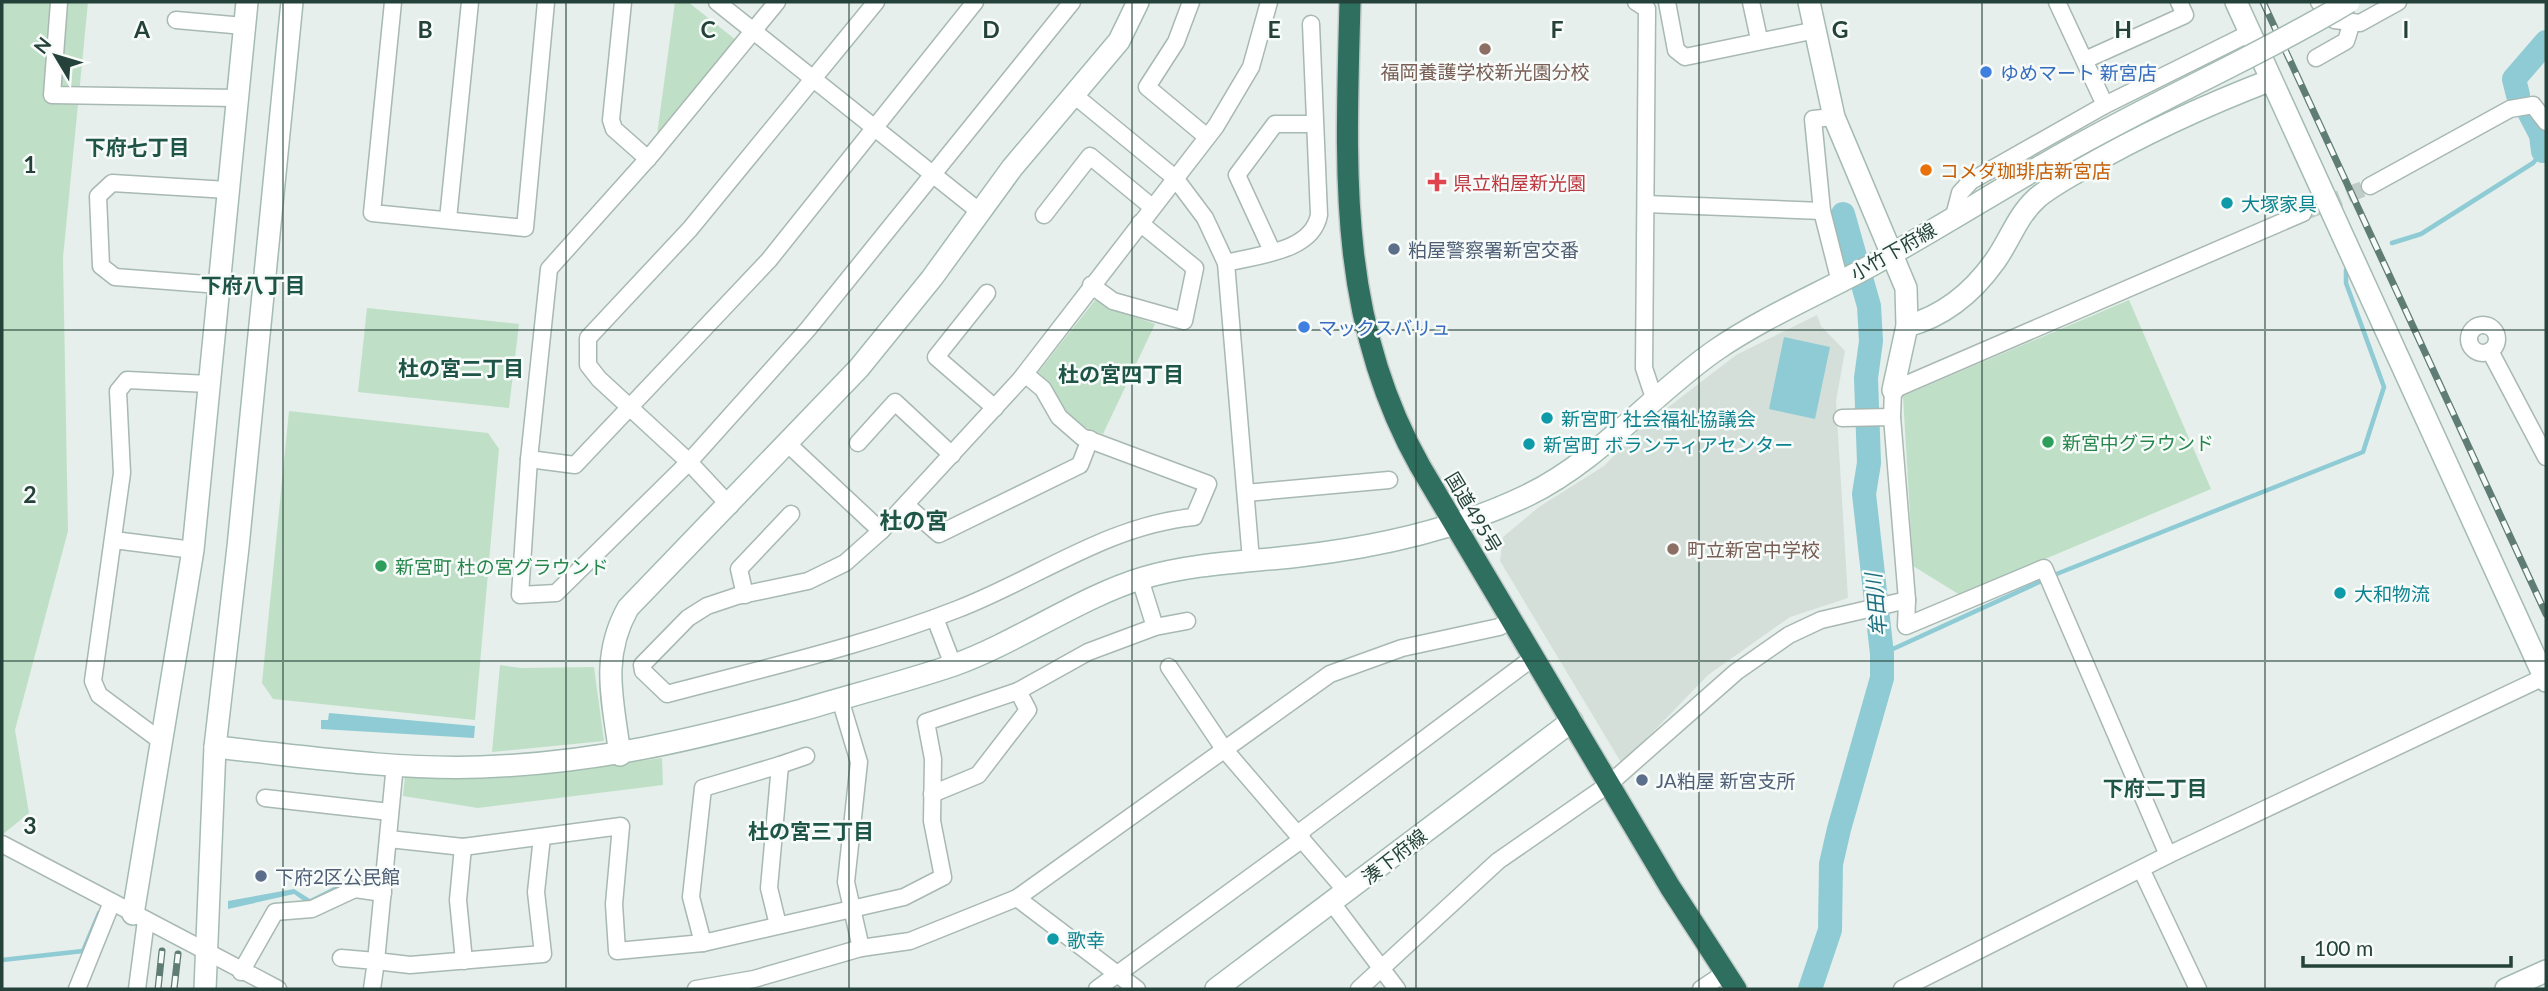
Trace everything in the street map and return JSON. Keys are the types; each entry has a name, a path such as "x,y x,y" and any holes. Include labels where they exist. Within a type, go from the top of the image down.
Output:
{"highway":[{"name":"国道495号","path":"1350,2 1346,176 1351,246 1359,299 1378,373 1401,432 1609,784 1730,981"}],"street":[{"path":"59,2 52,95 236,99"},
{"path":"137,989 139,917 161,741 192,550 247,2"},
{"path":"205,989 215,747 238,547 292,2"},
{"path":"393,2 372,212 525,228 546,2"},
{"path":"448,219 470,2"},
{"path":"623,2 611,120 614,130 648,159"},
{"path":"717,2 980,212"},
{"path":"777,2 648,159 550,269 529,459 520,595 556,593 689,462 808,329 1072,2"},
{"path":"730,506 689,462 588,365 588,338 690,229 876,2"},
{"path":"529,459 575,466 769,260 975,2"},
{"path":"620,755 609,657 619,625 640,594 730,506 859,368 1012,168 1119,41 1138,2"},
{"path":"1191,2 1176,42 1147,87 1207,136"},
{"path":"1025,374 1043,389 1059,417 1082,437 1208,485 1194,517 1108,539 935,618 797,660 667,694 643,671 642,665 688,618 707,606 745,594 808,581 845,563 906,505 1025,374 1238,94 1251,67 1269,2"},
{"path":"1636,2 1647,9 1644,368 1654,398"},
{"path":"1667,2 1676,50 1685,57 1759,39 1816,30"},
{"path":"1751,2 1759,39"},
{"path":"1809,2 1834,117 1883,258 1906,288 1907,326 1893,390 1892,417 1906,626 2044,568 2168,855"},
{"path":"2057,2 2105,105"},
{"path":"2085,60 2185,15 2179,2"},
{"path":"1902,989 2142,871 2168,855 2545,679 2236,2"},
{"path":"2319,2 2334,20 2351,12"},
{"path":"2351,12 2360,23 2398,2"},
{"path":"2316,58 2346,41 2351,12"},
{"name":"小竹下府線","path":"215,747 395,764 480,767 620,755 720,733 953,665 1005,644 1140,579 1198,566 1360,546 1455,525 1530,494 1562,476 1605,444 1654,398 1722,345 1883,258 2087,139 2300,31 2351,12"},
{"path":"176,20 244,26"},
{"path":"1226,263 1303,241 1317,226 1319,215 1313,124 1311,24"},
{"path":"1954,216 1960,193 1971,181 2105,105 2250,33"},
{"path":"1907,326 1935,318 1961,297 1996,260 2024,212 2057,184 2107,155 2234,94 2271,80"},
{"path":"1074,95 1175,178 1205,219 1226,263 1251,560"},
{"path":"2370,186 2510,109 2533,105 2546,122"},
{"path":"1834,117 1813,119 1822,211 1843,280"},
{"path":"1272,251 1237,175 1275,124 1313,124"},
{"path":"1044,215 1090,156 1152,207"},
{"path":"219,285 115,277 102,266 98,196 112,183 228,190"},
{"path":"1646,204 1822,211"},
{"path":"1893,390 2303,213"},
{"path":"1091,285 1113,301 1184,321 1195,268 1140,223"},
{"path":"987,293 936,357 995,408"},
{"path":"2490,351 2546,457"},
{"path":"161,741 99,695 93,681 122,473 118,391 127,380 209,384"},
{"path":"858,443 894,402 952,455"},
{"path":"1842,418 1892,417"},
{"path":"906,505 939,534 1080,465 1090,439"},
{"path":"788,444 881,531"},
{"path":"1246,493 1389,480"},
{"path":"745,594 739,569 791,514"},
{"path":"114,540 192,550"},
{"path":"1140,579 1154,626"},
{"path":"1359,989 1465,895 1498,861 1609,784 1737,672 1789,635 1821,620 1903,600"},
{"path":"935,618 953,665"},
{"path":"697,989 754,979 861,948 910,941 1017,898 1224,749 1346,666 1402,648 1499,627 1511,620"},
{"path":"389,839 463,846 621,826 614,904 617,951 704,943 904,897 943,877 932,821 933,760 926,722 1018,691 1088,652 1154,626 1187,621"},
{"path":"1097,989 1119,976 1297,844 1304,829 1534,657"},
{"path":"1168,667 1224,749 1300,838 1397,989"},
{"path":"932,794 978,775 1028,709 1018,691"},
{"path":"840,699 859,762 846,882 861,948"},
{"name":"湊下府線","path":"1216,989 1572,722"},
{"path":"704,943 691,897 703,788 806,756"},
{"path":"372,989 395,764"},
{"path":"778,925 769,888 780,765"},
{"path":"265,798 390,812"},
{"path":"341,958 410,965 543,954 536,892 541,837"},
{"path":"2,844 241,972 278,989"},
{"path":"463,846 458,900 464,961"},
{"path":"2142,871 2198,989"},
{"path":"241,972 275,912 312,909 355,889 383,893"},
{"path":"1017,898 1137,989"},
{"path":"77,989 112,902"},
{"path":"2506,989 2546,971"},
{"path":"1702,989 1730,981"}],"shaded area":[{"name":"町立新宮中学校","path":"1817,315 1821,326 1845,351 1836,401 1848,598 1790,617 1708,675 1622,764 1500,561 1503,537 1539,507 1604,466 1640,429 1736,355"}],"green space":[{"path":"2,2 88,2 63,258 68,531 15,730 29,813 2,835"},
{"path":"675,2 688,2 736,40 657,135"},
{"path":"1096,299 1115,310 1155,324 1103,434 1073,418 1057,403 1036,375"},
{"name":"新宮中グラウンド","path":"2129,300 2211,489 1960,595 1913,566 1903,396"},
{"path":"367,308 519,324 509,408 358,392"},
{"name":"新宮町 杜の宮グラウンド","path":"289,411 488,433 499,449 475,720 273,699 262,683"},
{"path":"500,665 521,668 594,667 604,741 492,752"},
{"path":"662,758 663,785 478,808 403,796 405,776 437,779 502,778"}],"water":[{"path":"1784,337 1830,347 1815,419 1769,409"},
{"path":"329,713 475,726 474,738 321,729 321,720 328,720"},
{"path":"340,884 343,888 308,904 294,894 228,909 228,901 294,889 310,899"}],"waterway":[{"path":"2518,95 2514,79 2546,42"},
{"path":"2529,112 2541,135 2543,151"},
{"path":"2392,243 2421,234 2533,163 2546,148"},
{"name":"牟田川","path":"1810,989 1830,930 1831,864 1839,829 1882,678 1882,654 1864,494 1869,463 1866,378 1871,341 1869,306 1843,214"},
{"path":"1882,654 2059,573 2363,452 2384,387 2346,283 2346,270"},
{"path":"2,960 83,951 99,913"}],"tunnel":[{"path":"2303,213 2370,186"}],"railway":[{"path":"2263,2 2546,614"},
{"path":"158,989 162,951"},
{"path":"174,989 178,954"}],"place":[{"name":"福岡養護学校新光園分校","path":"1485,49"},
{"name":"ゆめマート 新宮店","path":"1986,72"},
{"name":"コメダ珈琲店新宮店","path":"1926,170"},
{"name":"県立粕屋新光園","path":"1437,182"},
{"name":"大塚家具","path":"2227,203"},
{"name":"粕屋警察署新宮交番","path":"1394,249"},
{"name":"マックスバリュ","path":"1304,327"},
{"name":"新宮町 社会福祉協議会","path":"1547,418"},
{"name":"新宮中グラウンド","path":"2048,442"},
{"name":"新宮町 ボランティアセンター","path":"1529,444"},
{"name":"町立新宮中学校","path":"1673,549"},
{"name":"新宮町 杜の宮グラウンド","path":"381,566"},
{"name":"大和物流","path":"2340,593"},
{"name":"JA粕屋 新宮支所","path":"1642,780"},
{"name":"下府2区公民館","path":"261,876"},
{"name":"歌幸","path":"1053,939"}],"district":[{"name":"下府七丁目","path":"137,146"},
{"name":"下府八丁目","path":"253,284"},
{"name":"杜の宮二丁目","path":"461,367"},
{"name":"杜の宮四丁目","path":"1121,373"},
{"name":"杜の宮","path":"914,520"},
{"name":"下府二丁目","path":"2155,787"},
{"name":"杜の宮三丁目","path":"811,830"}]}
